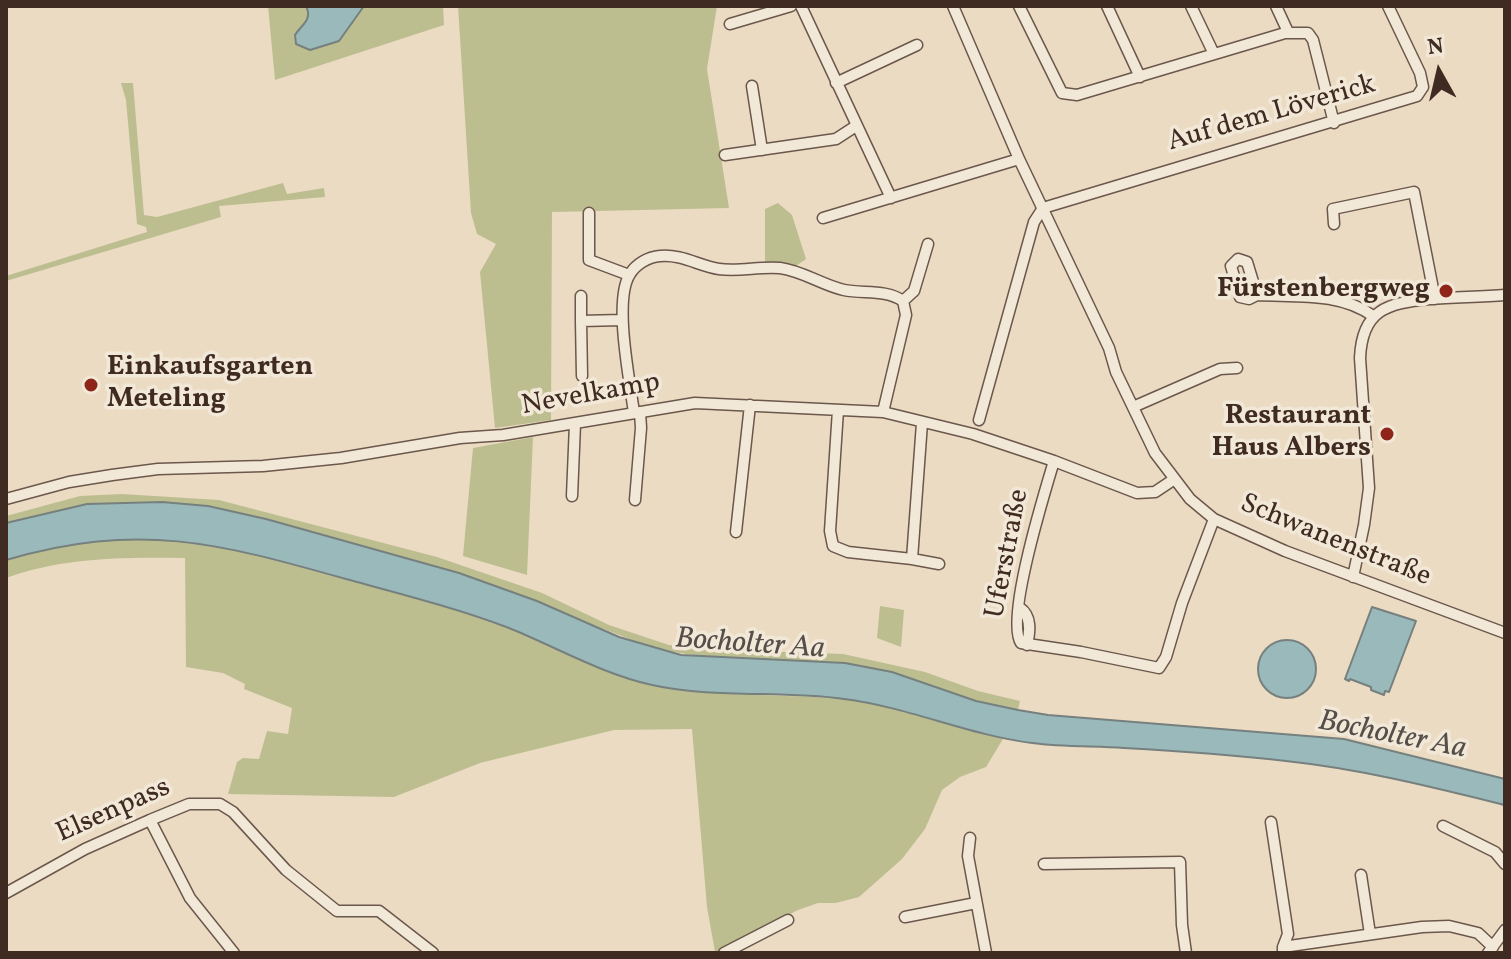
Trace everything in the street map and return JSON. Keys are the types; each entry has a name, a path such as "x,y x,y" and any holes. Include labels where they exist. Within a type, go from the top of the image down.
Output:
{"street":[{"path":"730,24 791,6"},
{"path":"801,6 891,198"},
{"name":"Schwanenstraße","path":"953,6 1019,159 1109,348 1116,372 1155,453 1173,480 1214,519 1285,551 1505,633"},
{"path":"1019,6 1062,93 1077,95 1288,32 1303,32 1313,40 1334,123"},
{"path":"1107,6 1140,77"},
{"path":"1191,6 1214,54"},
{"path":"1276,6 1288,32"},
{"name":"Auf dem Löverick","path":"1043,208 1417,96 1423,87 1420,73 1388,6"},
{"path":"836,83 917,45"},
{"path":"752,86 762,150"},
{"path":"725,155 836,139 856,126"},
{"path":"823,218 1019,159"},
{"path":"1334,224 1333,209 1414,192 1435,299"},
{"path":"979,420 1034,222 1043,208"},
{"path":"589,213 589,260 629,275"},
{"path":"903,301 914,291 928,244"},
{"path":"635,500 641,428 622,320 624,291 629,275 647,259 673,257 721,270 782,268 845,290 889,294 903,301"},
{"path":"1257,295 1338,299 1359,306 1373,316"},
{"path":"1353,577 1369,488 1361,340 1373,316 1392,305 1505,295"},
{"path":"581,296 582,376"},
{"path":"883,412 906,315 903,301"},
{"path":"581,321 622,320"},
{"path":"1133,407 1220,369 1237,368"},
{"name":"Nevelkamp","path":"6,499 69,482 112,475 158,469 294,463 575,424 695,403 883,412 973,434 1137,493 1155,492 1173,480"},
{"path":"736,532 750,405"},
{"path":"838,410 830,531 833,546 848,552 939,564"},
{"path":"912,559 922,423"},
{"path":"572,496 575,424"},
{"name":"Uferstraße","path":"1054,461 1035,524 1020,608 1017,639 1021,643 1159,668 1166,657 1182,603 1214,519"},
{"name":"Elsenpass","path":"6,893 85,849 150,820 189,804 220,804 233,812 286,870 337,911 379,911 433,953"},
{"path":"150,820 190,898 234,953"},
{"path":"1271,822 1288,934 1283,950 1370,934 1449,926 1478,933 1490,950 1505,930"},
{"path":"1443,826 1495,852 1505,864"},
{"path":"970,838 968,856 986,953"},
{"path":"1044,864 1180,862 1186,953"},
{"path":"1361,875 1370,934"},
{"path":"905,917 976,903"},
{"path":"724,953 788,920"}],"green space":[{"path":"268,6 443,6 444,25 275,80"},
{"path":"458,6 717,6 707,69 729,208 552,212 551,420 495,428 480,272 496,244 477,234 471,213"},
{"path":"121,83 133,83 144,215 157,217 283,183 287,194 324,188 325,197 219,206 221,217 6,281 6,276 147,232 146,227 137,224 126,100"},
{"path":"778,203 792,215 806,259 796,266 765,263 765,209"},
{"path":"533,437 527,575 463,556 473,448"},
{"path":"122,494 219,500 437,557 542,593 609,625 669,645 699,649 843,654 925,672 978,691 1020,701 1018,710 976,701 892,672 845,663 715,658 658,650 459,573 208,506 162,502 88,504 6,523 6,516 80,496"},
{"path":"160,538 239,549 437,604 513,630 607,671 652,686 730,694 842,698 1003,739 986,767 960,777 942,790 925,829 902,859 859,897 836,903 818,903 798,910 715,952 707,907 692,729 614,730 480,763 394,797 228,794 237,762 243,758 259,759 267,731 288,734 292,708 244,689 245,684 223,673 186,667 185,558 117,558 72,562 6,578 6,560 25,555 83,544"},
{"path":"880,606 904,610 901,647 877,638"}],"water":[{"path":"306,6 364,6 339,41 310,50 296,44 295,35 307,19"},
{"path":"162,502 208,506 266,519 459,573 537,601 619,637 681,655 845,663 892,672 976,701 1048,715 1344,739 1505,779 1505,805 1396,779 1314,764 1205,753 1032,743 844,699 700,692 652,685 615,674 469,614 300,566 217,547 138,539 97,541 6,560 6,523 87,504"},
{"path":"1372,607 1416,621 1389,692 1385,691 1384,695 1371,690 1371,687 1345,679"},
{"path":"1287,640 1307,649 1316,669 1307,689 1287,698 1267,689 1258,669 1267,649"}],"place":[{"name":"Fürstenbergweg","path":"1446,291"},
{"name":"Einkaufsgarten Meteling","path":"91,385"},
{"name":"Restaurant Haus Albers","path":"1387,434"}],"water label":[{"name":"Bocholter Aa","path":"750,646"},
{"name":"Bocholter Aa","path":"1392,737"}]}
